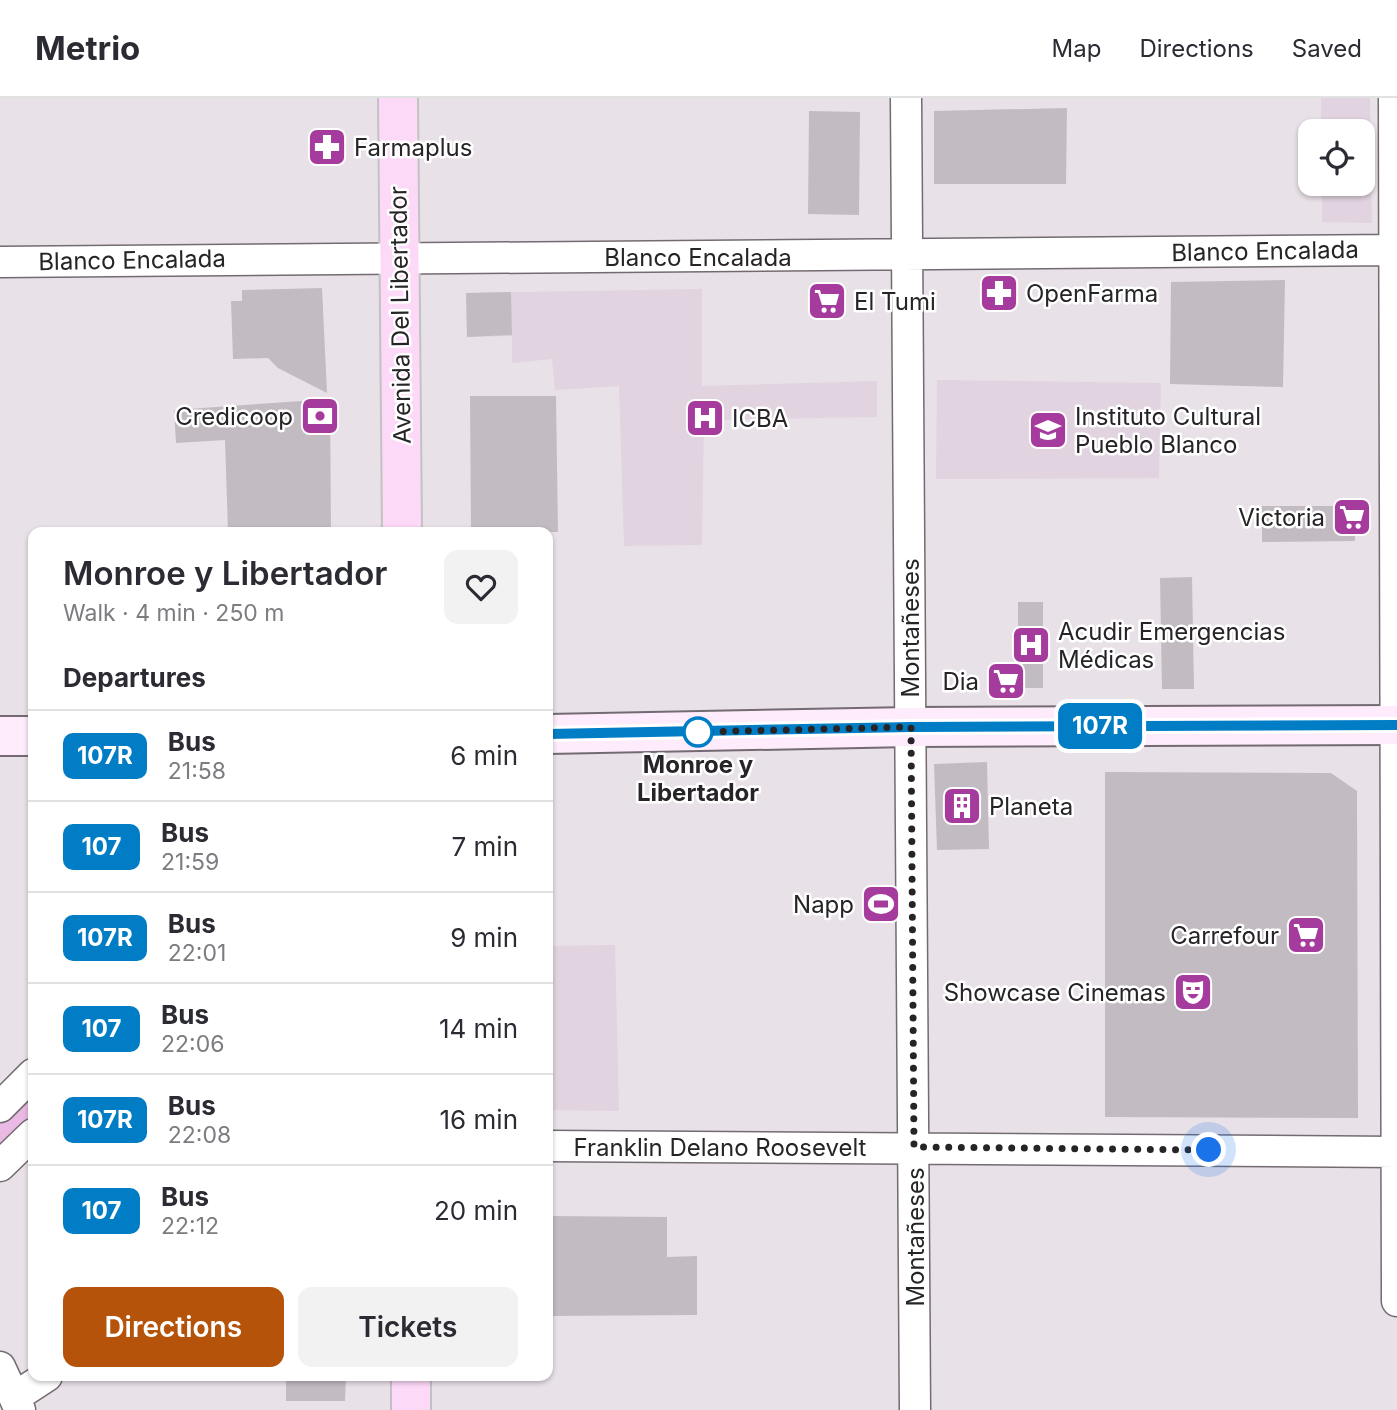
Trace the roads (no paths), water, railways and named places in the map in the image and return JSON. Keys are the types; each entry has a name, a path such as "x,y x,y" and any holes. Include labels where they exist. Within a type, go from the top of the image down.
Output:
{"main road":[{"name":"Avenida Del Libertador","path":"398,98 402,527"},
{"path":"553,734 911,727 1395,725"},
{"path":"0,736 28,736"},
{"path":"411,1381 411,1410"}],"street":[{"name":"Montañeses","path":"906,98 915,1410"},
{"path":"1394,98 1397,1301"},
{"name":"Blanco Encalada","path":"0,262 1396,250"},
{"path":"0,1107 28,1079"},
{"path":"0,1166 28,1139"},
{"name":"Franklin Delano Roosevelt","path":"553,1146 1396,1152"},
{"path":"0,1367 17,1404 42,1381"}],"place":[{"name":"Farmaplus","path":"327,147"},
{"name":"OpenFarma","path":"999,293"},
{"name":"El Tumi","path":"827,301"},
{"name":"Credicoop","path":"320,416"},
{"name":"ICBA","path":"705,418"},
{"name":"Instituto Cultural Pueblo Blanco","path":"1048,430"},
{"name":"Victoria","path":"1352,517"},
{"name":"Acudir Emergencias Médicas","path":"1031,645"},
{"name":"Dia","path":"1006,681"},
{"name":"Monroe y Libertador","path":"698,732"},
{"name":"Planeta","path":"962,806"},
{"name":"Napp","path":"881,904"},
{"name":"Carrefour","path":"1306,935"},
{"name":"Showcase Cinemas","path":"1193,992"}]}
